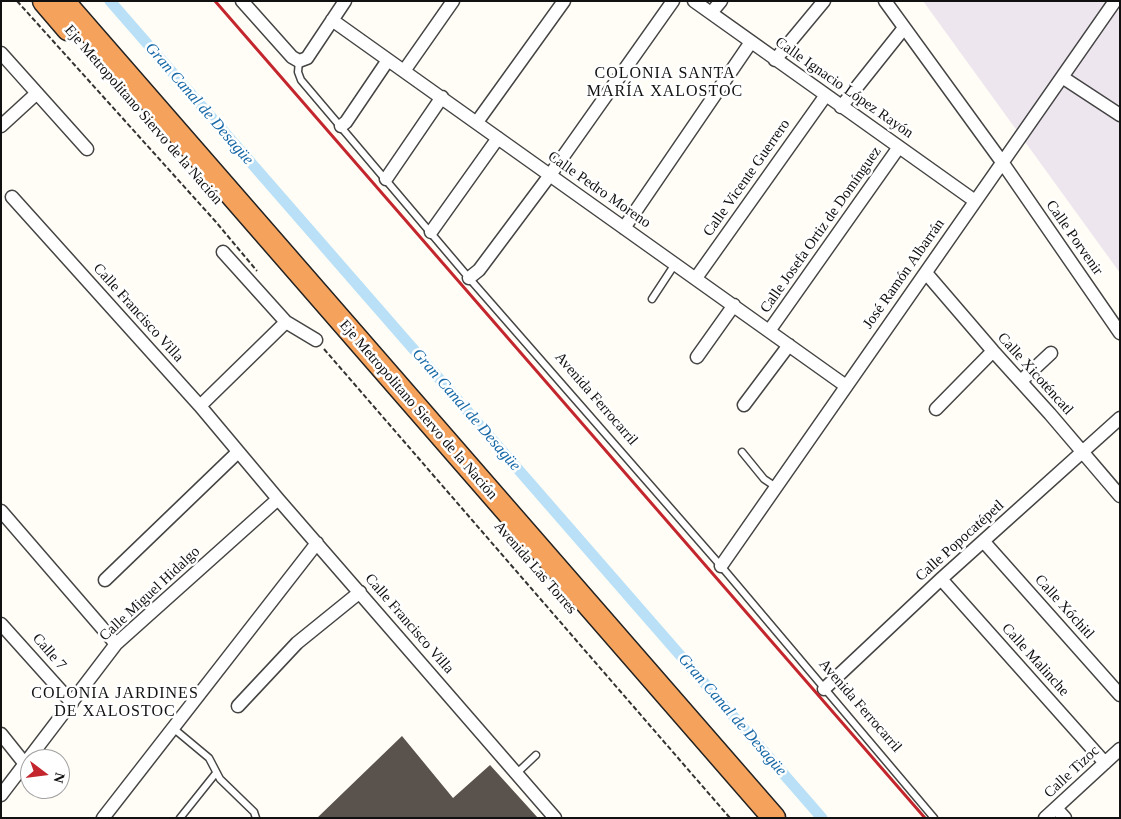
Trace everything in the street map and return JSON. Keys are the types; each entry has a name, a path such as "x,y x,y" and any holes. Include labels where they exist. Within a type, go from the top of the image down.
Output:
{"highway":[{"name":"Eje Metropolitano Siervo de la Nación","path":"44,1 754,818"},
{"name":"Eje Metropolitano Siervo de la Nación","path":"63,1 774,818"}],"street":[{"path":"242,1 292,58 299,61 307,58 345,1"},
{"path":"404,71 453,1"},
{"path":"477,122 564,1"},
{"path":"469,278 479,270 550,175 673,1"},
{"name":"Calle Ignacio López Rayón","path":"694,1 975,201"},
{"path":"711,13 721,1"},
{"path":"776,60 824,1"},
{"name":"Calle Porvenir","path":"885,1 1002,162 1120,333"},
{"name":"José Ramón Albarrán","path":"721,566 1115,1"},
{"name":"Calle Pedro Moreno","path":"332,20 846,386"},
{"path":"842,106 904,28"},
{"path":"624,228 751,42"},
{"path":"1,53 87,149"},
{"path":"341,126 346,122 388,60"},
{"path":"1062,77 1120,115"},
{"path":"1,126 37,93"},
{"name":"Calle Vicente Guerrero","path":"696,278 826,96"},
{"path":"386,179 442,97"},
{"path":"431,232 498,138"},
{"name":"Calle Josefa Ortiz de Domínguez","path":"769,330 899,147"},
{"name":"Calle Francisco Villa","path":"12,197 200,406 278,500 317,542 555,818"},
{"path":"223,252 286,322 316,340"},
{"name":"Calle Xicoténcatl","path":"926,273 1120,496"},
{"path":"698,357 734,305"},
{"path":"200,406 286,322"},
{"path":"744,405 790,345"},
{"path":"936,409 993,351"},
{"path":"1021,381 1051,353"},
{"name":"Calle Popocatépetl","path":"824,690 941,579 1120,418"},
{"path":"104,580 238,452"},
{"name":"Calle Miguel Hidalgo","path":"37,749 116,644 278,500"},
{"path":"1,511 116,644"},
{"path":"103,818 317,542"},
{"name":"Calle Xóchitl","path":"984,542 1120,695"},
{"name":"Calle Malinche","path":"941,579 1105,762"},
{"path":"238,706 297,643 360,592"},
{"name":"Calle 7","path":"1,624 72,703"},
{"path":"1,734 20,757"},
{"name":"Calle Tizoc","path":"1046,818 1120,749"},
{"name":"Calle Miguel Hidalgo","path":"1,795 20,771"},
{"path":"1056,808 1065,818"}],"lane":[{"name":"Avenida Ferrocarril","path":"299,61 298,72 301,80 469,278 721,566 934,818"},
{"path":"652,298 675,264"},
{"path":"742,452 764,479 776,487"},
{"path":"172,727 209,758 216,773 254,812 256,818"},
{"path":"517,773 536,755"},
{"path":"180,818 216,773"}],"path":[{"path":"17,1 183,185 260,274"},
{"name":"Avenida Las Torres","path":"316,340 730,818"}],"shaded area":[{"path":"923,1 1120,1 1120,273"}],"building":[{"path":"402,736 453,798 490,765 538,818 317,818"}],"waterway":[{"name":"Gran Canal de Desagüe","path":"110,1 822,818"}],"railway":[{"path":"215,1 925,818"}],"district":[{"name":"COLONIA SANTA MARÍA XALOSTOC","path":"665,83"},
{"name":"COLONIA JARDINES DE XALOSTOC","path":"115,703"}]}
